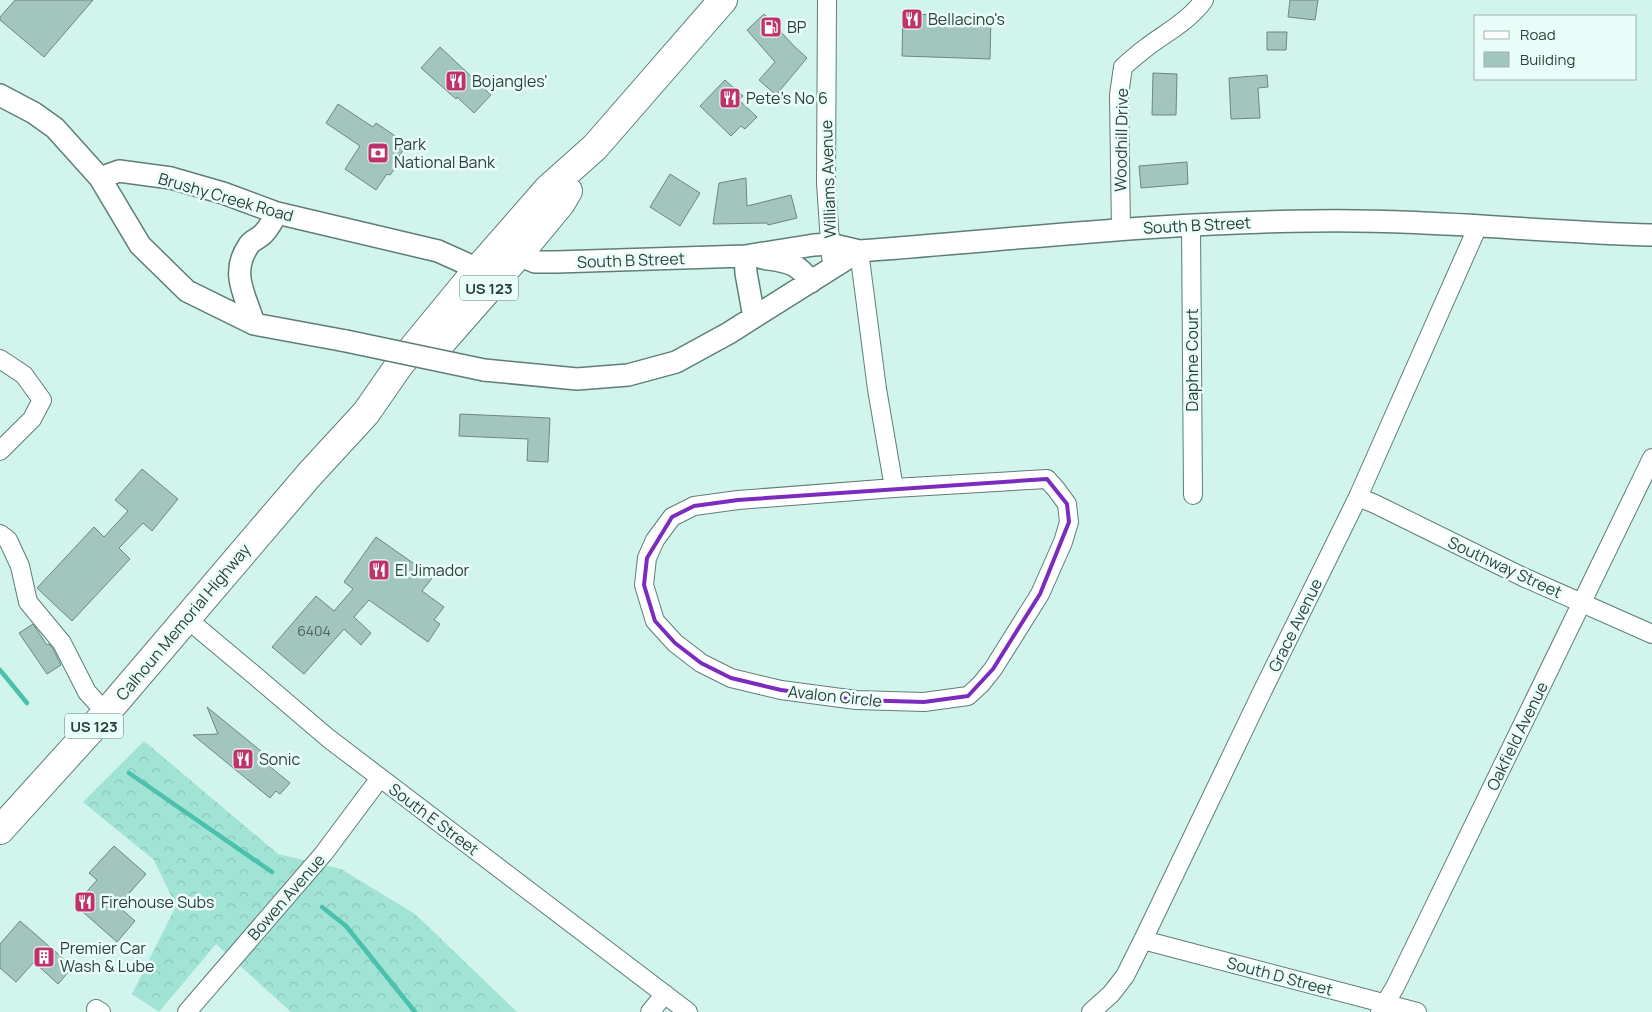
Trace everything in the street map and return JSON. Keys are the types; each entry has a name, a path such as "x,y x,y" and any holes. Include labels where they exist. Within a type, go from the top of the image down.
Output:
{"highway":[{"name":"Calhoun Memorial Highway","path":"0,830 106,713 309,476 366,413 400,364 478,269 548,189 595,147 723,0"},
{"name":"Calhoun Memorial Highway","path":"366,413 403,386 518,255 561,203 595,147"}],"street":[{"name":"Williams Avenue","path":"827,0 826,183 833,269"},
{"name":"Woodhill Drive","path":"1121,230 1119,95 1123,67 1148,46 1176,28 1197,10 1204,0"},
{"path":"0,95 34,113 56,128 100,178 140,245 187,291 254,324 484,370 577,379 628,375 676,362 729,333 859,251 877,389 894,488"},
{"name":"Brushy Creek Road","path":"100,178 119,171 171,178 223,193 277,213 438,251 478,269"},
{"path":"254,324 242,292 238,274 242,258 249,244 264,234 277,213"},
{"name":"South B Street","path":"518,255 535,262 618,261 744,256 830,244 859,251 1191,225 1314,220 1652,235"},
{"name":"Daphne Court","path":"1191,225 1192,495"},
{"name":"Grace Avenue","path":"1091,1012 1111,994 1124,976 1143,940 1358,497 1478,226"},
{"name":"South B Street","path":"744,256 789,263 802,269 811,282"},
{"path":"744,256 754,317"},
{"path":"0,359 24,375 42,400 32,420 0,451"},
{"name":"Oakfield Avenue","path":"1383,1008 1395,987 1652,458"},
{"name":"Avalon Circle","path":"1047,479 1067,504 1069,522 1063,542 1040,594 993,669 968,696 924,702 856,700 781,690 731,678 701,663 675,643 655,621 644,585 647,558 655,540 672,517 694,506 738,500 894,488 1047,479"},
{"name":"Southway Street","path":"1358,497 1376,504 1523,577 1652,634"},
{"path":"0,534 8,540 20,566 28,602 62,642 86,692 106,713"},
{"name":"South E Street","path":"186,618 328,738 688,1012"},
{"name":"Bowen Avenue","path":"187,1012 324,852 380,778"},
{"name":"South D Street","path":"1143,940 1383,1008 1417,1012"},
{"path":"650,1012 665,994"}],"highlighted area":[{"path":"1047,479 1067,504 1069,522 1040,594 993,669 968,696 924,702 856,700 781,690 731,678 701,663 675,643 655,621 644,585 647,558 672,517 694,506 738,500"}],"green space":[{"path":"144,741 278,854 341,869 415,914 517,1012 291,1012 216,944 159,1012 132,994 176,906 154,860 83,802"}],"building":[{"path":"15,0 93,0 44,57 0,20 0,17"},
{"path":"1290,0 1318,0 1315,20 1288,17"},
{"path":"764,14 807,58 776,95 759,80 775,62 747,30"},
{"path":"903,14 991,16 990,59 902,56"},
{"path":"1267,32 1287,32 1286,50 1267,50"},
{"name":"Bojangles'","path":"440,47 491,95 474,113 421,68"},
{"path":"1153,73 1177,74 1176,115 1152,115"},
{"path":"1267,75 1268,87 1258,88 1260,118 1231,119 1229,78"},
{"path":"725,80 743,96 739,100 757,117 745,129 741,126 731,136 700,106"},
{"name":"Park National Bank","path":"338,104 373,127 376,123 407,144 396,161 399,163 390,175 387,174 376,190 345,169 360,146 326,123"},
{"path":"1187,162 1188,184 1141,188 1139,166"},
{"path":"670,174 700,193 680,226 650,207"},
{"path":"746,178 747,206 791,195 797,218 768,225 767,223 713,224 719,183"},
{"path":"460,414 550,418 548,462 527,461 528,439 459,436"},
{"path":"142,469 178,499 152,531 143,523 119,548 130,559 72,621 37,588 94,527 104,537 128,511 115,500"},
{"path":"376,537 433,577 422,591 444,607 434,620 440,624 428,642 369,600 354,617 371,633 361,645 344,629 304,674 272,647 316,596 334,611 353,589 344,582"},
{"path":"33,624 47,645 49,644 53,649 61,665 47,674 19,633"},
{"name":"Sonic","path":"207,707 267,756 263,761 290,783 280,794 276,791 270,798 193,735 218,734"},
{"path":"114,846 146,874 118,906 135,921 117,942 75,905 97,880 89,873"},
{"name":"Premier Car Wash & Lube","path":"20,921 73,967 58,984 34,962 16,982 0,968 0,944"}],"waterway":[{"path":"0,670 27,703"},
{"path":"129,773 272,872"},
{"path":"322,907 346,926 415,1012"}],"place":[{"name":"Bellacino's","path":"912,19"},
{"name":"BP","path":"771,27"},
{"name":"Bojangles'","path":"456,81"},
{"name":"Pete's No 6","path":"730,98"},
{"name":"Park National Bank","path":"378,153"},
{"name":"El Jimador","path":"379,570"},
{"name":"Sonic","path":"243,759"},
{"name":"Firehouse Subs","path":"85,902"},
{"name":"Premier Car Wash & Lube","path":"44,957"}]}
